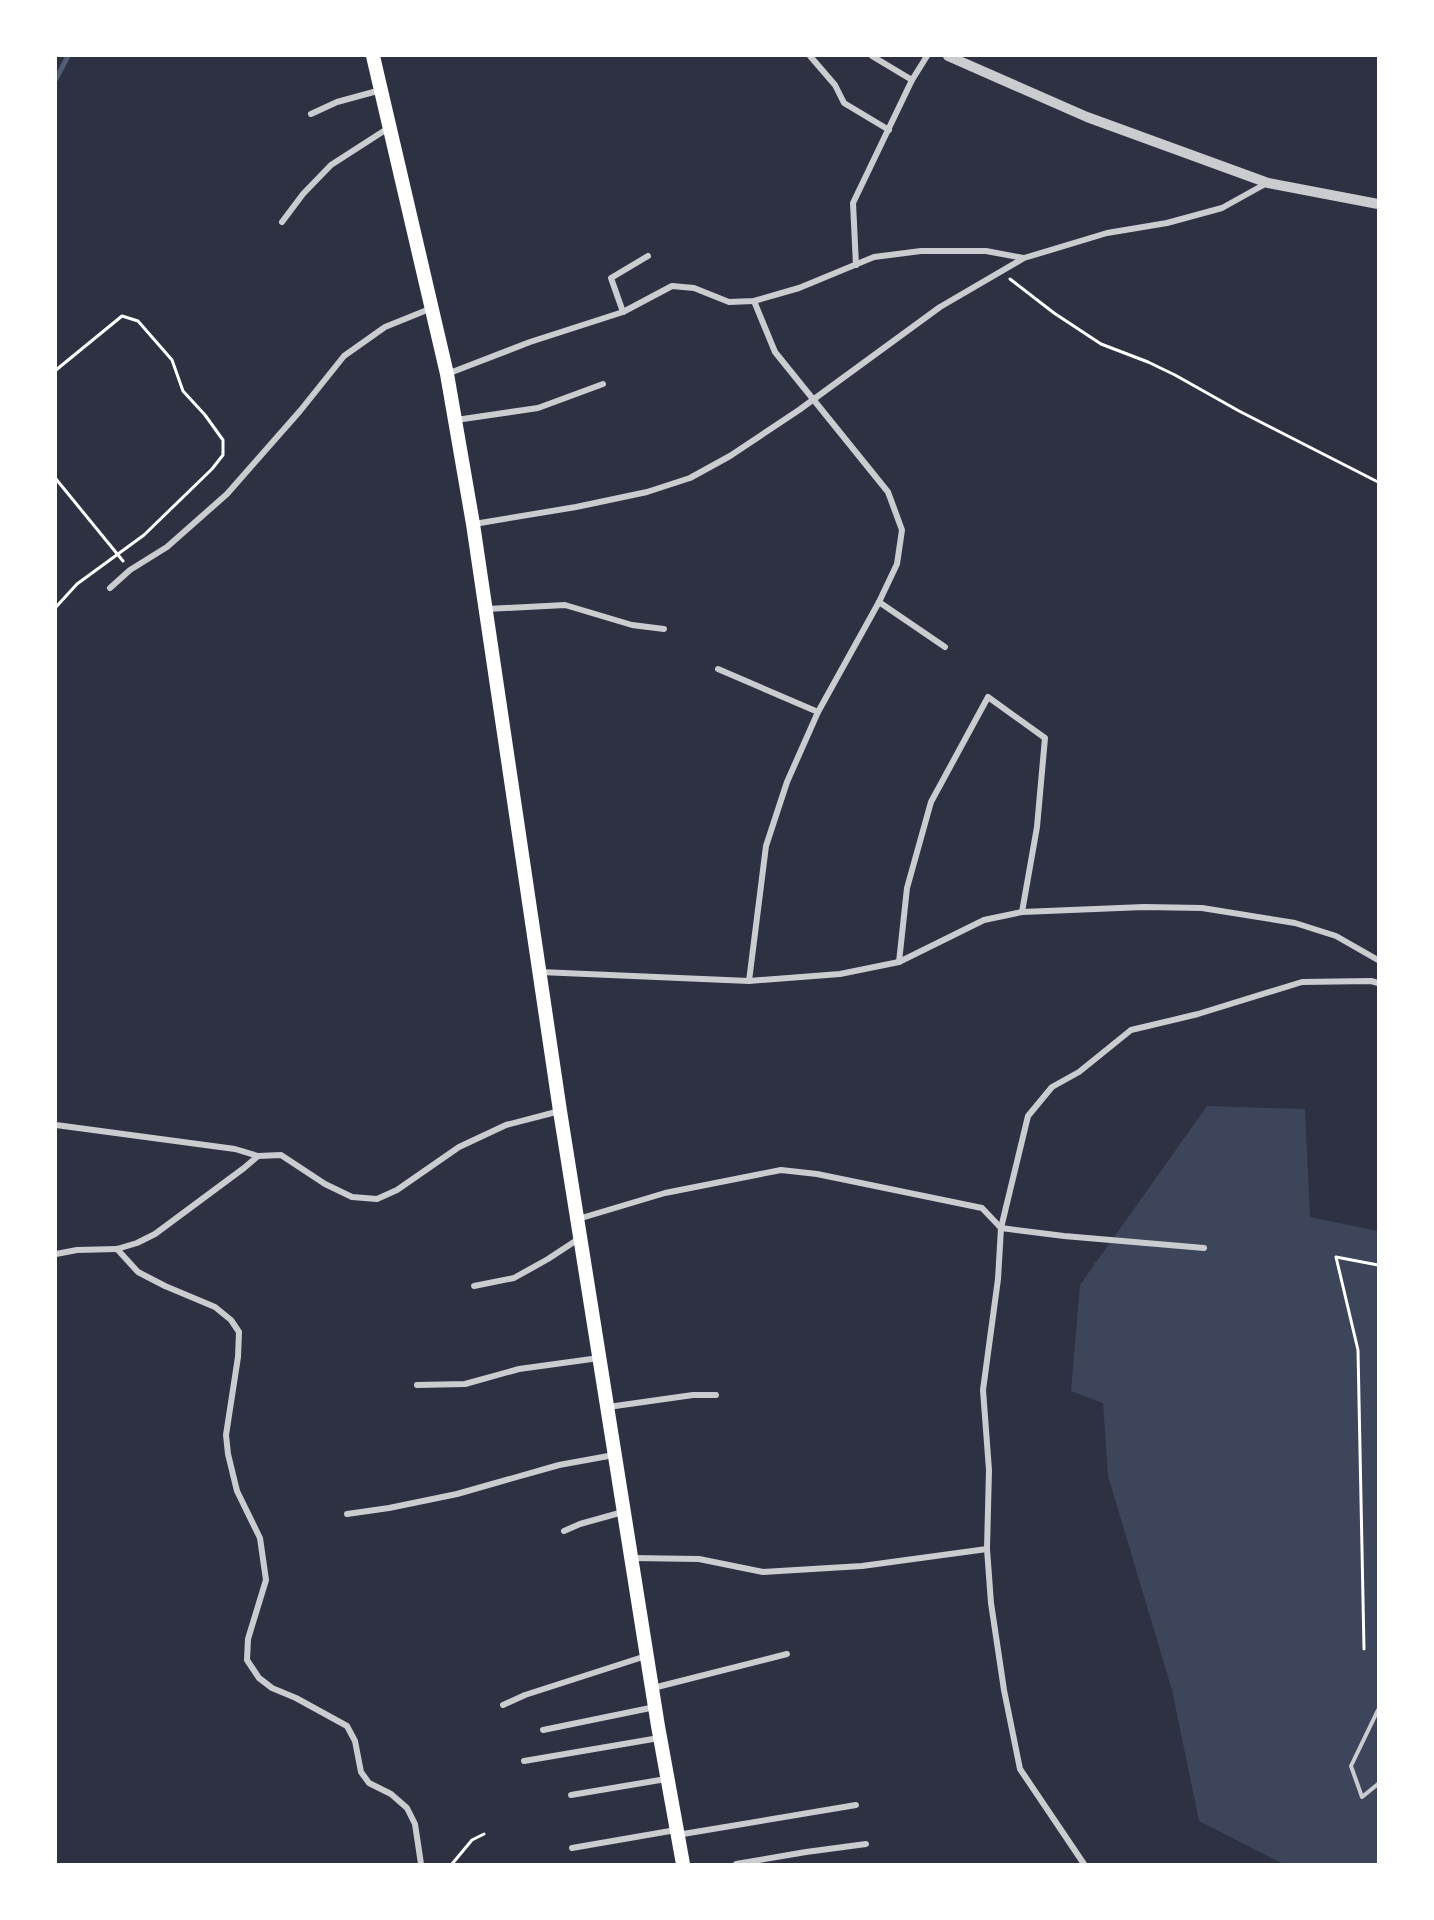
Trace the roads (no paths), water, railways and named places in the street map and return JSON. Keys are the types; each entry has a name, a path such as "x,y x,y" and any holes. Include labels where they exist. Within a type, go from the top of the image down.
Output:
{"main road":[{"path":"373,56 447,374 473,524 560,1111 682,1864"}],"street":[{"path":"810,56 835,85 844,103 889,130"},
{"path":"872,56 912,80"},
{"path":"856,265 853,203 912,80 927,56"},
{"path":"948,56 1087,117 1268,183 1378,204"},
{"path":"311,114 337,102 382,90"},
{"path":"282,222 303,194 331,165 391,127"},
{"path":"473,524 576,507 647,492 690,478 730,456 940,307 1024,258 1107,233 1167,223 1222,208 1268,183"},
{"path":"447,374 530,342 623,312 672,286 694,288 729,302 754,301 800,288 874,257 921,251 986,251 1024,258"},
{"path":"623,312 611,278 648,256"},
{"path":"749,981 766,846 787,782 818,712 879,602 897,564 902,530 888,492 775,352 754,301"},
{"path":"110,588 130,570 167,547 227,494 300,411 344,356 385,327 432,308"},
{"path":"455,420 538,408 603,384"},
{"path":"879,602 945,647"},
{"path":"486,609 566,605 632,625 664,629"},
{"path":"718,669 818,712"},
{"path":"899,962 907,888 931,802 988,697 1045,738 1037,827 1022,912"},
{"path":"539,971 749,981 840,974 899,962 984,920 1022,912 1144,907 1202,908 1295,923 1336,936 1378,960"},
{"path":"1084,1864 1020,1769 1004,1690 991,1603 987,1549 988,1470 983,1390 998,1279 1001,1228 1028,1116 1052,1087 1079,1072 1131,1030 1198,1014 1302,982 1371,981 1378,983"},
{"path":"56,1125 235,1149 258,1156 281,1155 325,1184 352,1197 377,1199 397,1190 477,1138 506,1125 560,1111"},
{"path":"56,1254 77,1250 117,1249 137,1244 155,1234 258,1156"},
{"path":"578,1219 665,1193 781,1170 817,1174 982,1208 1001,1228 1204,1248"},
{"path":"474,1286 514,1278 580,1238"},
{"path":"117,1249 138,1272 215,1307 231,1320 239,1332 238,1357 226,1435 237,1491 260,1538 266,1580 248,1640 247,1660 259,1678 272,1688 296,1698 347,1726 355,1741 361,1772 369,1783 391,1794 407,1808 415,1824 421,1864"},
{"path":"417,1385 465,1384 519,1369 600,1358"},
{"path":"607,1407 693,1395 716,1395"},
{"path":"346,1514 456,1494 559,1465 615,1455"},
{"path":"564,1531 580,1524 624,1512"},
{"path":"631,1558 699,1559 762,1572 862,1566 987,1549"},
{"path":"652,1688 787,1654"},
{"path":"503,1705 525,1695 647,1656"},
{"path":"543,1730 655,1707"},
{"path":"524,1761 660,1738"},
{"path":"572,1795 667,1778"},
{"path":"572,1848 856,1805"},
{"path":"736,1864 866,1844"}],"lane":[{"path":"1378,1710 1351,1766 1362,1797 1378,1784"}],"waterway":[{"path":"56,79 68,56"}]}
